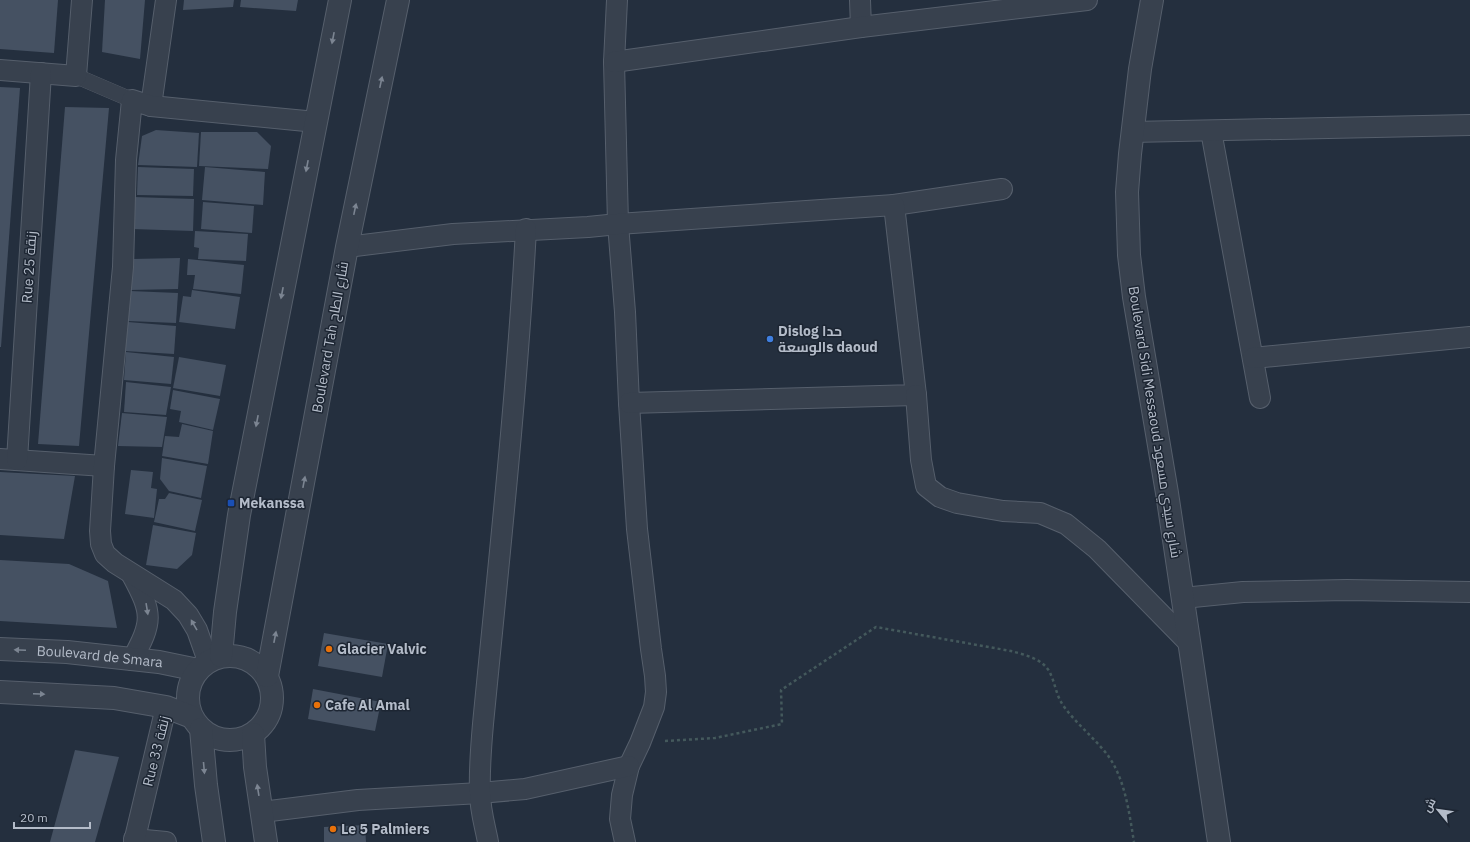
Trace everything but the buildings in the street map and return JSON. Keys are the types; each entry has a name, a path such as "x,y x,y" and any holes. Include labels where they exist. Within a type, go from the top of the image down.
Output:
{"street":[{"path":"76,76 82,0"},
{"path":"151,106 166,0"},
{"path":"214,842 196,723 188,700 189,690 190,684 209,662 225,612 239,515 340,0"},
{"name":"Boulevard Tah شارع الطاح","path":"267,676 347,247 398,0"},
{"path":"617,0 614,62 618,224 625,312 637,529 656,684 654,707 629,766 622,795 620,819 625,842"},
{"path":"860,0 861,27"},
{"path":"614,62 861,27 1087,0"},
{"name":"Boulevard Sidi Messaoud شارع سيدي مسعود","path":"1152,0 1140,69 1132,132 1127,192 1129,255 1134,297 1148,372 1219,842"},
{"path":"0,70 76,76 132,100 151,106 316,122"},
{"name":"Rue 25 زنقة","path":"9,460 41,74"},
{"path":"132,100 126,160 123,267 104,466 100,531 101,544 105,554 174,600 188,615 197,630 209,662"},
{"path":"1132,132 1470,125"},
{"path":"1211,131 1260,398"},
{"path":"347,247 453,234 526,229 588,227 894,205 1002,189"},
{"path":"894,205 916,395 921,460 926,486 940,497 957,503 1003,511 1040,513 1066,524 1097,549 1189,643"},
{"path":"488,842 482,814 480,794 483,724 511,441 521,320 526,229"},
{"path":"1253,358 1470,337"},
{"path":"629,403 916,395"},
{"path":"9,460 104,466"},
{"path":"132,573 145,600 148,623 142,641 132,660"},
{"path":"1183,598 1243,592 1347,590 1470,592"},
{"name":"Boulevard de Smara","path":"0,649 67,652 159,662 209,662"},
{"path":"0,692 114,698 166,707 196,723 212,737 226,741 240,740 253,734 268,718 273,697 267,676 259,666 247,658 234,655 209,662"},
{"name":"Rue 33 زنقة","path":"134,841 166,707"},
{"path":"253,734 255,767 266,842"},
{"path":"262,812 358,800 480,794 525,789 629,766"},
{"path":"134,841 166,842"}],"path":[{"path":"640,743 715,738 782,724 780,690 876,627 1011,651 1041,662 1051,673 1057,696 1064,708 1107,754 1123,787 1128,805 1134,842"}],"place":[{"name":"Dislog حدا الوسعةs daoud","path":"770,339"},
{"name":"Mekanssa","path":"231,503"},
{"name":"Glacier Valvic","path":"329,649"},
{"name":"Cafe Al Amal","path":"317,705"},
{"name":"Le 5 Palmiers","path":"333,829"}]}
